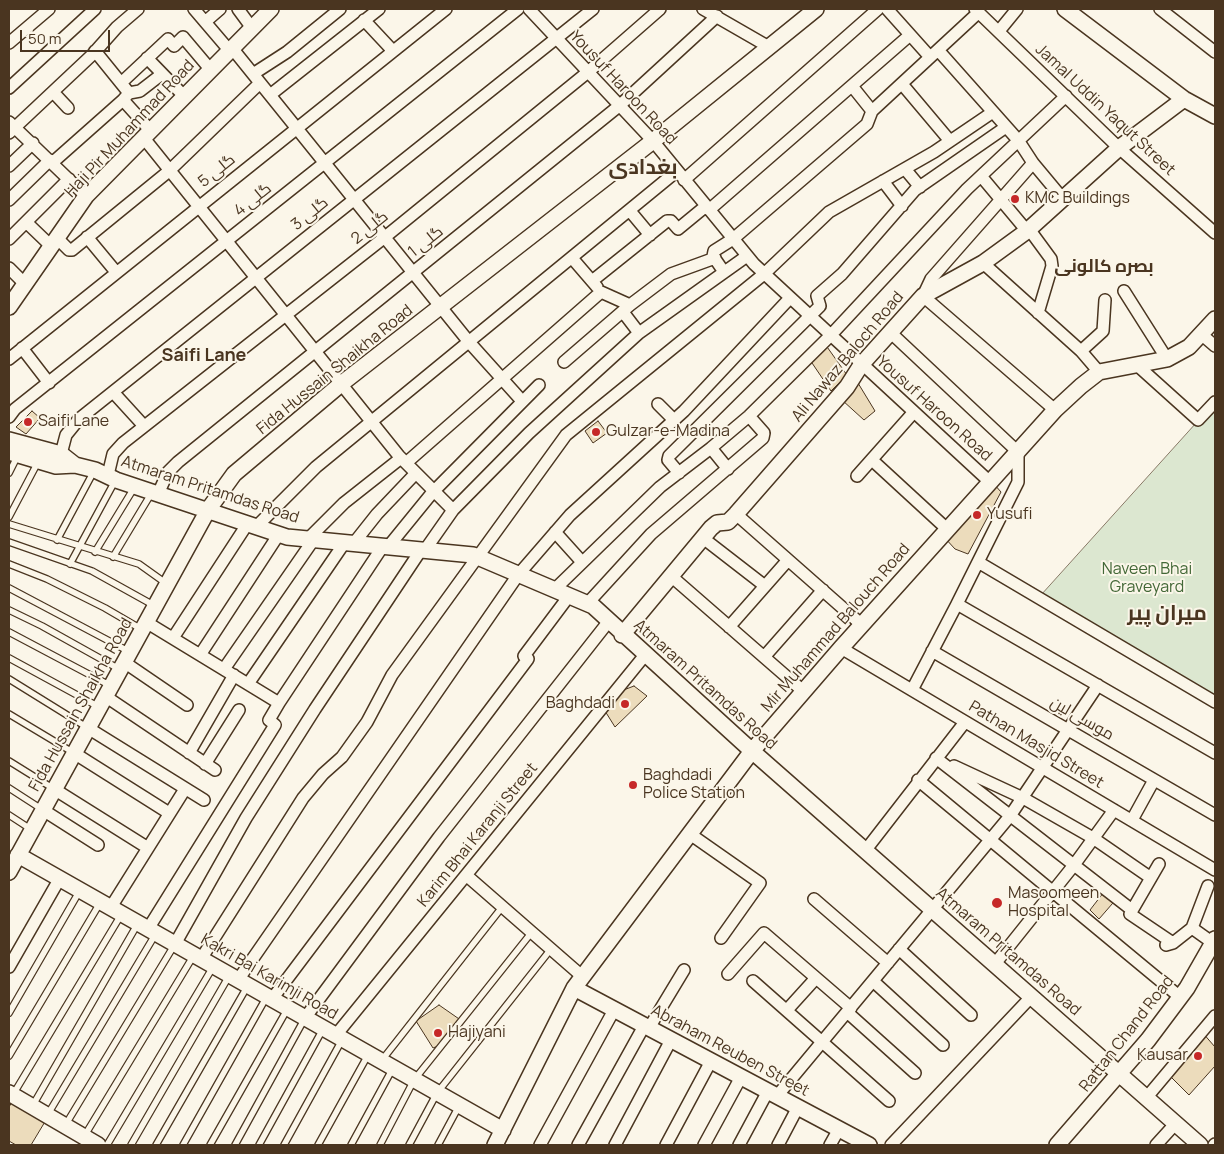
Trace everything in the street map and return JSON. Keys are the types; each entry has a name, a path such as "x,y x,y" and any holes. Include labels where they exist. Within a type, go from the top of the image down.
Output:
{"street":[{"path":"9,43 49,9"},
{"path":"9,88 95,9"},
{"path":"86,196 33,143 11,127 53,92 95,52 116,27 138,9"},
{"path":"194,9 257,78 469,342 522,401"},
{"path":"205,22 220,9"},
{"path":"238,9 252,28"},
{"name":"Haji Pir Muhammad Road","path":"9,307 86,196 146,133 271,9"},
{"path":"26,222 69,250 169,171 257,78 340,9"},
{"path":"270,95 379,9"},
{"name":"گلی 5","path":"9,358 446,9"},
{"name":"گلی 4","path":"9,417 15,409 518,9"},
{"name":"Yousuf Haroon Road","path":"529,9 653,141 747,256 764,274 991,483"},
{"name":"گلی 3","path":"61,454 66,435 80,419 593,9"},
{"name":"گلی 2","path":"106,475 113,454 123,443 286,315 588,72 660,9"},
{"path":"703,9 769,47"},
{"path":"173,638 252,525 316,467 630,211 681,175 878,9"},
{"path":"887,9 910,35 934,54 1006,126 1063,199"},
{"path":"998,31 1017,9"},
{"path":"1065,9 1184,99 1215,116"},
{"path":"1160,9 1215,52"},
{"name":"Fida Hussain Shaikha Road","path":"9,872 13,852 32,830 208,510 234,474 341,384 653,141 769,47 810,11"},
{"path":"724,272 715,258 714,251 733,239 867,124 872,111 977,11"},
{"name":"Jamal Uddin Yaqut Street","path":"977,11 1119,148 1215,233"},
{"name":"گلی 1","path":"155,493 168,472 178,462 619,106 717,16"},
{"path":"364,20 393,51"},
{"path":"592,281 669,220 680,228 708,208 910,35"},
{"path":"121,83 168,39 174,46 183,37 210,69"},
{"path":"95,52 121,83 146,133 169,171 403,460 454,510"},
{"path":"147,58 184,95"},
{"path":"9,200 126,96 140,91 162,74"},
{"path":"902,84 950,141"},
{"path":"852,86 872,111"},
{"path":"53,92 68,108"},
{"path":"554,590 660,487 749,416 830,336 981,176 1066,96"},
{"name":"Ali Nawaz Baloch Road","path":"622,634 717,523 728,522 736,514 847,387 861,365 923,296 983,263 1028,230 1119,148 1184,99"},
{"path":"203,960 303,798 323,774 342,758 367,722 392,675 566,435 764,274 829,212 950,141 993,112"},
{"path":"679,473 668,460 669,456 810,317 821,305 817,296 842,274 920,187 1006,126"},
{"path":"9,166 33,143"},
{"path":"1033,163 1000,198 931,279 923,296 1055,410"},
{"path":"905,168 920,187"},
{"path":"981,176 1051,259 1052,266 1038,313"},
{"path":"9,239 69,179"},
{"path":"883,181 902,206"},
{"path":"630,211 650,235"},
{"path":"87,237 116,272"},
{"path":"175,944 246,818 315,709 423,550 454,510 529,433 639,333 747,256"},
{"path":"572,258 601,292 626,308 639,333"},
{"path":"564,362 626,308 671,274 715,258"},
{"path":"983,263 1081,351 1099,372 1167,359 1189,347 1215,319"},
{"path":"9,268 25,284"},
{"path":"1124,291 1167,359"},
{"path":"189,753 229,672 311,539 337,510 403,460 503,378 601,292"},
{"path":"239,980 518,574 570,515 674,420 790,298"},
{"path":"1081,351 1103,331 1105,300"},
{"path":"890,332 1018,452 1018,482 912,690"},
{"path":"1201,334 1215,346"},
{"path":"22,348 49,383"},
{"path":"1138,366 1198,420 1215,402"},
{"name":"Mir Muhammad Balouch Road","path":"495,1145 578,983 752,751 840,648 1055,410 1099,372"},
{"path":"148,928 275,725 269,720 279,703 386,546 434,491 539,385"},
{"path":"113,392 144,426"},
{"path":"658,404 674,420"},
{"path":"857,476 914,413"},
{"path":"587,604 651,534 765,436 749,416"},
{"name":"Atmaram Pritamdas Road","path":"9,440 61,454 75,466"},
{"path":"711,448 728,469"},
{"name":"Atmaram Pritamdas Road","path":"13,453 56,466 75,466 106,475 279,534 477,557 587,604 609,621 752,751 1031,997 1121,1073 1200,1145"},
{"path":"872,460 947,529"},
{"path":"248,684 349,543 416,473"},
{"path":"736,514 862,624"},
{"path":"555,532 582,562"},
{"path":"200,654 279,534"},
{"path":"703,538 765,586"},
{"path":"728,627 788,560"},
{"path":"978,562 1215,702"},
{"path":"671,576 803,691"},
{"path":"764,657 823,590"},
{"path":"270,998 528,659 524,656 570,596"},
{"path":"957,604 1215,754"},
{"path":"306,1018 439,837 609,621"},
{"path":"144,626 173,638 279,703"},
{"name":"Pathan Masjid Street","path":"840,648 1215,870"},
{"name":"موسی لین","path":"932,651 1215,815"},
{"name":"Karim Bhai Karanji Street","path":"334,1034 645,655"},
{"path":"125,661 187,705"},
{"path":"739,1145 773,1094 823,1041 1010,816 1098,686"},
{"path":"105,696 210,767 239,710"},
{"path":"865,851 918,780 965,722"},
{"path":"88,728 204,800"},
{"path":"74,753 170,813"},
{"path":"936,758 1023,798 1093,838 1151,878"},
{"path":"936,758 1132,910"},
{"path":"918,780 1180,997"},
{"path":"1132,820 1154,780"},
{"path":"54,789 148,848"},
{"path":"111,908 185,789"},
{"path":"43,810 98,845"},
{"path":"994,964 1053,892 1114,810"},
{"path":"690,834 760,883 721,938"},
{"name":"Kakri Bai Karimji Road","path":"13,852 503,1130"},
{"path":"1159,864 1130,914 1169,944 1192,928 1208,886"},
{"path":"466,875 551,948 578,983"},
{"path":"9,967 60,878"},
{"path":"814,899 888,963"},
{"path":"1192,928 1214,941"},
{"path":"728,974 764,933 816,978 915,1073"},
{"name":"Rattan Chand Road","path":"1057,1145 1121,1073 1180,997 1214,941"},
{"path":"900,949 971,1015"},
{"path":"578,1145 647,1027 684,970"},
{"path":"787,1010 816,978"},
{"path":"754,981 889,1101"},
{"path":"873,981 943,1045"},
{"name":"Abraham Reuben Street","path":"578,983 614,1010 870,1145"},
{"path":"890,1145 1031,997"},
{"path":"540,1145 614,1010"},
{"path":"1147,1097 1215,1016"},
{"path":"615,1145 671,1040"},
{"path":"666,1145 711,1061"},
{"path":"704,1145 741,1077"},
{"path":"10,1097 32,1106 98,1145"},
{"path":"778,1145 798,1107"},
{"path":"1156,1145 1176,1123"},
{"path":"830,1145 839,1129"}],"lane":[{"path":"9,473 13,453"},
{"path":"9,517 39,460"},
{"path":"57,540 106,475"},
{"path":"70,564 106,475"},
{"path":"95,552 135,486"},
{"path":"113,557 155,493"},
{"path":"9,524 139,564 167,584"},
{"path":"9,542 92,571 155,606"},
{"path":"9,564 47,579 144,626"},
{"path":"9,588 125,661"},
{"path":"9,610 125,661"},
{"path":"9,632 105,696"},
{"path":"9,658 105,696"},
{"path":"9,679 88,728"},
{"path":"9,714 74,753"},
{"path":"9,761 54,789"},
{"path":"9,788 43,810"},
{"path":"9,815 32,830"},
{"path":"9,1013 80,890"},
{"path":"318,1145 381,1061 503,906"},
{"path":"9,1056 111,908"},
{"path":"10,1097 111,908"},
{"path":"32,1106 148,928"},
{"path":"47,1116 148,928"},
{"path":"380,1145 414,1080 532,932"},
{"path":"64,1126 175,944"},
{"path":"409,1145 437,1093 551,948"},
{"path":"84,1137 203,960"},
{"path":"106,1145 203,960"},
{"path":"131,1145 239,980"},
{"path":"156,1145 239,980"},
{"path":"183,1145 270,998"},
{"path":"210,1145 288,1008"},
{"path":"235,1145 306,1018"},
{"path":"259,1145 334,1034"},
{"path":"284,1145 334,1034"},
{"path":"351,1145 381,1061"},
{"path":"438,1145 459,1106"}],"green space":[{"name":"Naveen Bhai Graveyard","path":"1215,402 1215,701 1041,595"}],"building":[{"path":"825,344 847,375 831,391 810,360"},
{"path":"858,383 875,411 864,420 842,400"},
{"name":"Saifi Lane","path":"32,411 40,418 26,434 16,427"},
{"name":"Gulzar-e-Madina","path":"598,421 607,433 593,443 585,431"},
{"name":"Yusufi","path":"994,484 1001,492 968,554 955,549 944,537"},
{"name":"Baghdadi","path":"634,686 647,696 615,727 605,711 621,691"},
{"path":"1107,888 1119,896 1099,919 1090,910"},
{"name":"Hajiyani","path":"439,1005 462,1021 443,1044 433,1048 416,1021"},
{"name":"Kausar","path":"1202,1032 1215,1047 1215,1066 1189,1095 1167,1073"},
{"path":"12,1102 46,1120 31,1145 16,1145 9,1141 9,1107"}],"place":[{"name":"KMC Buildings","path":"1015,199"},
{"name":"Saifi Lane","path":"28,422"},
{"name":"Gulzar-e-Madina","path":"596,432"},
{"name":"Yusufi","path":"977,515"},
{"name":"Baghdadi","path":"625,704"},
{"name":"Baghdadi Police Station","path":"633,785"},
{"name":"Masoomeen Hospital","path":"997,903"},
{"name":"Hajiyani","path":"438,1033"},
{"name":"Kausar","path":"1198,1056"}],"district":[{"name":"بغدادی","path":"643,168"},
{"name":"بصرہ کالونی","path":"1104,267"},
{"name":"Saifi Lane","path":"204,356"},
{"name":"میران پیر","path":"1167,614"}]}
